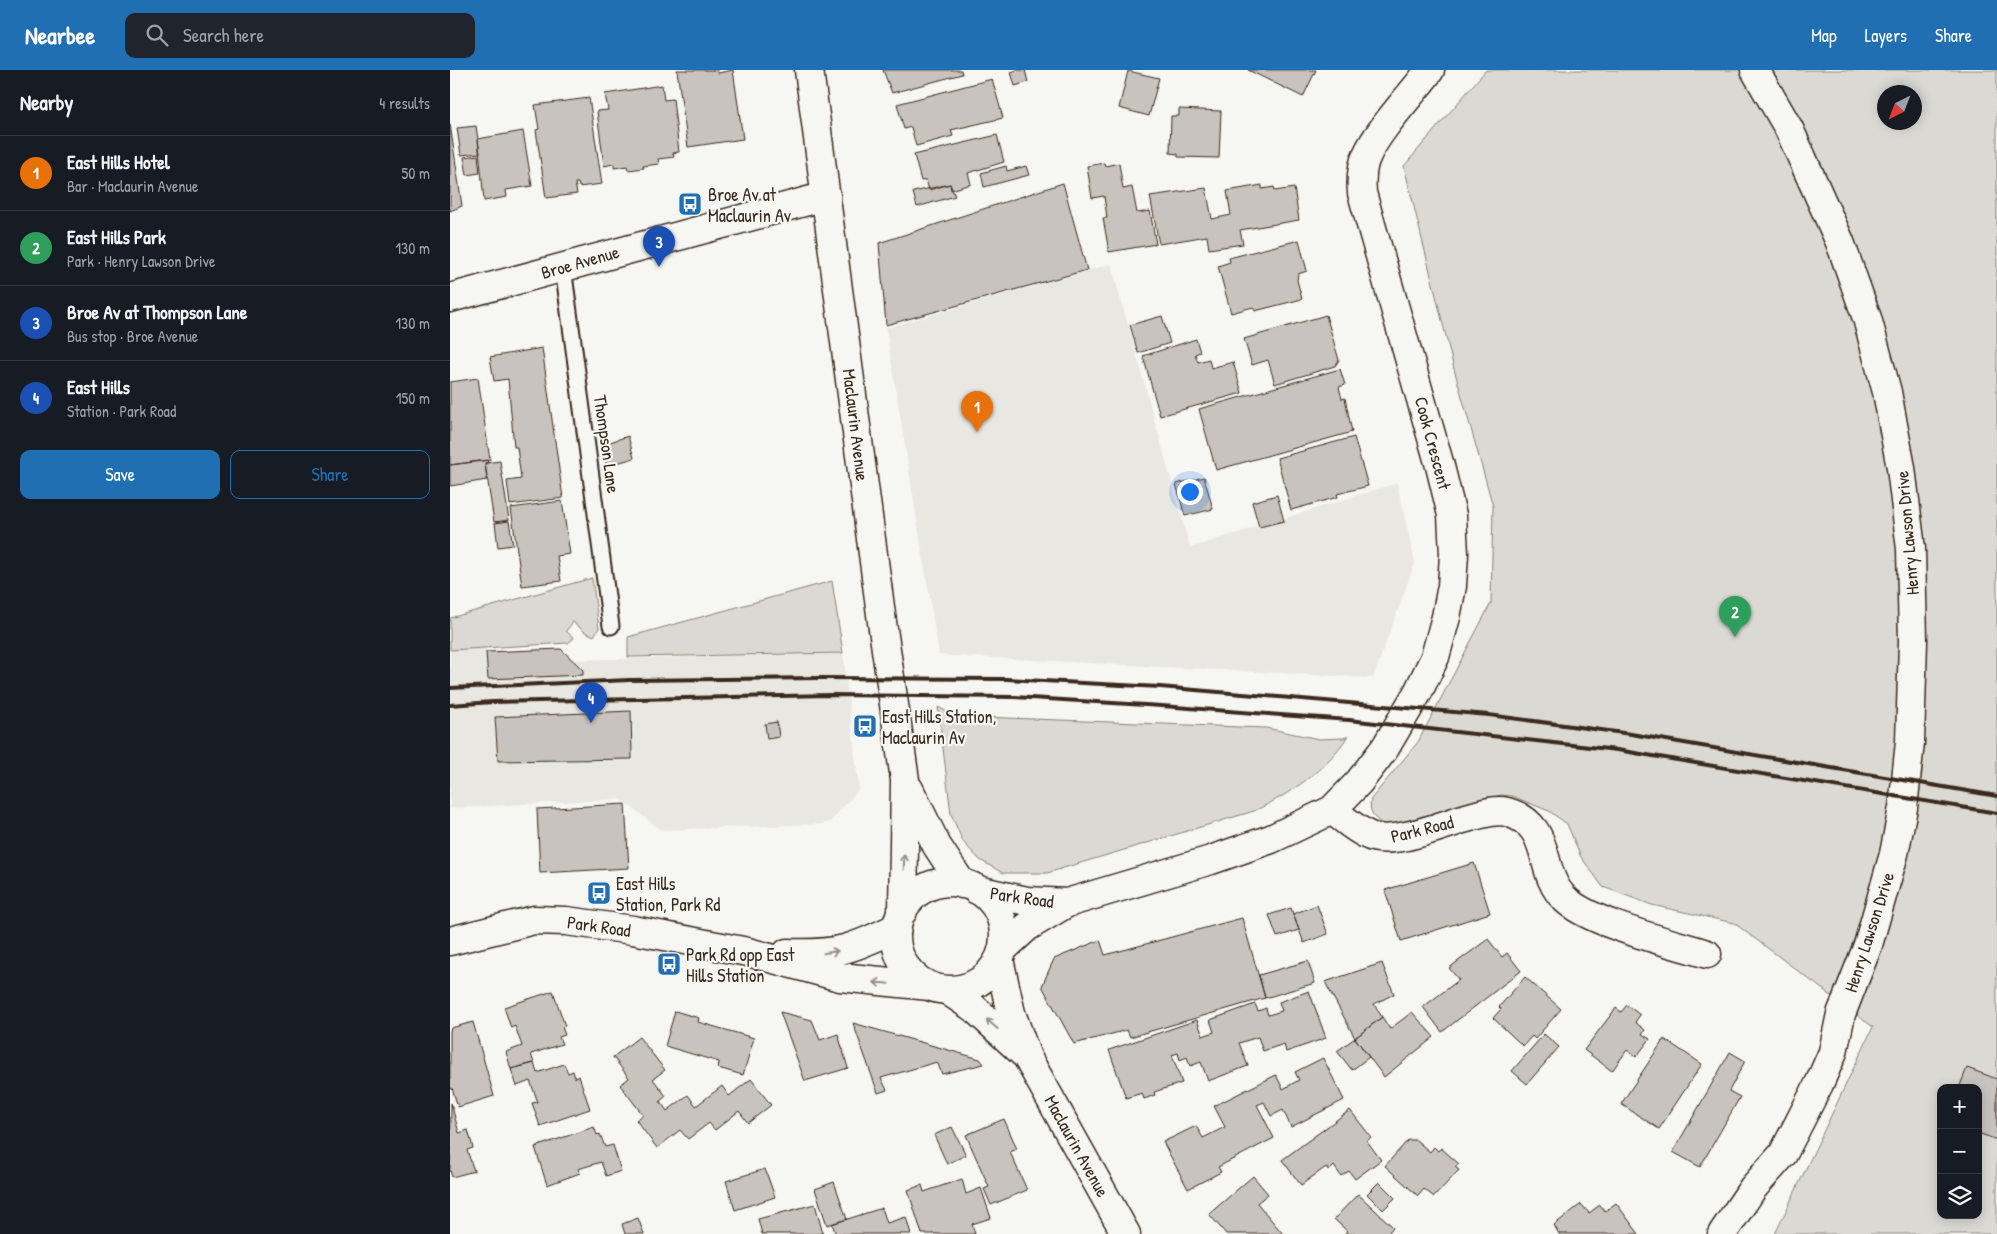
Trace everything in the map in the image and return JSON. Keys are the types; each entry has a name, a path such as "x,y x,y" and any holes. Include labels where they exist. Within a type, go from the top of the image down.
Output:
{"street":[{"name":"Maclaurin Avenue","path":"809,70 882,622 905,780 900,919"},
{"name":"Cook Crescent","path":"1332,810 1377,760 1418,692 1435,657 1452,586 1454,554 1450,507 1362,193 1361,172 1367,154 1430,70"},
{"name":"Henry Lawson Drive","path":"1724,1233 1753,1188 1782,1154 1819,1084 1833,1052 1841,1014 1868,945 1894,854 1903,808 1910,742 1913,641 1911,549 1901,468 1889,401 1878,356 1857,288 1824,203 1789,129 1755,70"},
{"name":"Broe Avenue","path":"450,298 826,196"},
{"name":"Maclaurin Avenue","path":"905,780 937,846 970,887"},
{"name":"Park Road","path":"1001,954 1028,927 1067,902 1262,842 1332,810 1360,831 1383,840 1495,811 1517,816 1534,827 1556,888 1566,900 1585,912 1609,922 1707,954"},
{"path":"948,882 970,887 991,901 1000,916 1004,932 1001,954 991,972 978,983 963,989 939,988 914,977 903,963 897,946 900,919 911,899 922,890 948,882"},
{"name":"Park Road","path":"970,887 1027,901 1067,902"},
{"name":"Park Road","path":"748,952 820,954 846,950 900,919"},
{"name":"Park Road","path":"450,941 528,921 558,920 633,930 748,952 840,977 939,988"},
{"name":"Maclaurin Avenue","path":"1001,954 1011,1012 1027,1057 1126,1234"},
{"name":"Maclaurin Avenue","path":"939,988 980,1014 1027,1057"}],"lane":[{"name":"Thompson Lane","path":"563,267 611,626"}],"shaded area":[{"path":"1486,70 1997,70 1997,1234 1775,1234 1873,1027 1734,923 1652,905 1603,887 1581,857 1567,824 1549,811 1512,796 1501,795 1391,825 1383,824 1373,814 1370,807 1371,799 1418,742 1491,603 1493,506 1454,369 1404,166"},
{"path":"1111,264 1190,548 1397,483 1415,563 1373,678 939,655 886,328"},
{"path":"592,578 599,628 594,636 585,632 573,622 566,631 574,638 568,643 450,650 450,618"},
{"path":"832,581 843,653 628,657 628,637"},
{"path":"486,647 486,652 561,649 572,660 843,653 859,789 831,821 822,824 661,830 621,799 450,808 450,650"},
{"path":"938,707 955,716 1266,728 1319,739 1344,738 1348,736 1329,760 1306,780 1281,797 1254,811 1047,873 1003,873 980,860 963,842 951,814"}],"building":[{"path":"677,70 717,70 718,73 733,70 743,139 688,147"},
{"path":"883,70 961,70 962,74 892,93"},
{"path":"1025,70 1028,82 1015,86 1011,72"},
{"path":"1248,70 1316,70 1303,97"},
{"path":"1128,71 1159,78 1149,116 1119,108"},
{"path":"992,79 1003,118 951,130 953,136 916,146 911,127 904,129 897,104"},
{"path":"662,85 664,100 673,99 679,152 673,153 674,157 658,159 659,164 643,166 644,168 628,170 627,166 614,168 614,164 604,166 597,111 608,110 605,94"},
{"path":"589,98 602,184 579,187 578,183 575,183 577,194 546,198 536,130 539,129 535,105"},
{"path":"1179,109 1221,111 1219,158 1178,157 1178,154 1170,153 1171,116 1179,116"},
{"path":"450,124 462,206 450,211"},
{"path":"476,126 480,153 461,155 457,128"},
{"path":"523,131 532,186 506,190 507,197 484,201 478,139"},
{"path":"997,135 1004,162 968,173 971,184 951,190 950,184 929,190 926,180 921,181 914,155"},
{"path":"478,155 480,173 467,175 464,157"},
{"path":"1104,163 1105,166 1119,163 1123,189 1132,187 1137,213 1150,211 1156,244 1109,252 1103,218 1107,218 1104,196 1092,198 1087,166"},
{"path":"1006,166 1007,171 1026,166 1029,175 984,187 981,173"},
{"path":"1063,183 1087,270 886,325 879,243"},
{"path":"950,184 955,196 917,207 913,192"},
{"path":"1262,185 1262,189 1274,187 1275,191 1294,188 1299,220 1240,230 1243,244 1209,249 1207,236 1159,244 1150,196 1206,188 1212,219 1231,215 1227,191"},
{"path":"1299,240 1307,271 1298,274 1297,280 1302,299 1255,311 1253,307 1231,313 1218,266 1230,262 1229,258"},
{"path":"1326,315 1339,360 1335,366 1275,384 1268,360 1252,365 1244,339"},
{"path":"1162,316 1170,343 1138,353 1130,325"},
{"path":"1196,339 1200,352 1195,354 1198,362 1209,359 1211,368 1233,362 1242,393 1160,416 1143,356"},
{"path":"542,348 563,498 510,505 507,481 521,479 517,447 514,447 508,379 494,381 490,357"},
{"path":"1340,369 1345,385 1339,387 1342,399 1345,398 1352,432 1216,470 1199,409"},
{"path":"478,378 490,460 450,465 450,382"},
{"path":"628,436 634,458 607,466 601,445"},
{"path":"1354,437 1368,486 1337,494 1338,497 1291,510 1277,458"},
{"path":"487,460 488,463 485,463 487,480 450,486 450,465"},
{"path":"500,461 509,520 494,522 485,463"},
{"path":"1204,477 1213,509 1185,516 1176,484"},
{"path":"1277,495 1284,521 1259,527 1252,502"},
{"path":"562,501 570,554 557,556 561,581 522,586 511,508"},
{"path":"509,521 513,545 498,547 495,523"},
{"path":"561,649 583,670 583,675 488,679 486,652"},
{"path":"631,711 632,759 498,761 495,717"},
{"path":"777,722 779,737 767,739 765,724"},
{"path":"625,804 629,868 540,873 537,809"},
{"path":"1474,863 1490,913 1401,941 1385,890"},
{"path":"1317,905 1328,934 1304,943 1293,914"},
{"path":"1291,908 1299,930 1277,937 1269,915"},
{"path":"1242,918 1265,998 1130,1037 1127,1030 1074,1044 1042,986 1054,959 1100,940 1105,955"},
{"path":"1488,939 1502,957 1507,953 1521,971 1442,1032 1423,1007 1459,980 1449,968"},
{"path":"1308,961 1315,983 1265,998 1259,975"},
{"path":"1382,963 1394,994 1374,1004 1382,1017 1355,1038 1325,982"},
{"path":"1525,977 1561,1009 1535,1039 1532,1036 1523,1046 1493,1018 1501,1009 1499,1007"},
{"path":"553,991 565,1026 562,1027 565,1035 559,1037 562,1044 531,1054 534,1063 511,1069 506,1052 522,1046 515,1026 511,1028 504,1007"},
{"path":"1309,991 1326,1038 1286,1052 1284,1044 1263,1051 1258,1037 1239,1043 1248,1066 1208,1081 1201,1062 1190,1066 1187,1057 1180,1060 1178,1053 1172,1055 1182,1083 1154,1092 1155,1095 1144,1099 1142,1093 1126,1098 1109,1050 1197,1020 1203,1036 1214,1032 1210,1020 1255,1004 1258,1011 1266,1008 1268,1015 1282,1011 1279,1002"},
{"path":"1627,1005 1640,1015 1635,1022 1645,1030 1642,1034 1650,1039 1636,1057 1627,1050 1612,1071 1584,1050 1616,1008 1621,1012"},
{"path":"675,1011 699,1018 698,1022 754,1038 743,1075 718,1068 719,1062 665,1046"},
{"path":"780,1012 812,1020 820,1040 838,1034 848,1068 805,1081"},
{"path":"1412,1012 1434,1037 1384,1077 1355,1038 1382,1017 1390,1029"},
{"path":"473,1022 494,1096 458,1107 452,1088 450,1089 450,1031 451,1028"},
{"path":"853,1023 980,1059 984,1064 942,1074 937,1062 881,1078 887,1090 878,1093"},
{"path":"1544,1034 1559,1047 1527,1084 1512,1071"},
{"path":"639,1037 665,1070 653,1079 666,1096 660,1101 667,1111 688,1095 696,1106 722,1086 729,1096 751,1079 771,1105 748,1123 739,1111 715,1130 709,1123 688,1139 680,1130 657,1148 636,1120 643,1115 620,1085 629,1078 613,1057"},
{"path":"1355,1038 1369,1057 1352,1070 1337,1051"},
{"path":"1664,1039 1702,1064 1659,1129 1621,1104"},
{"path":"1730,1052 1745,1061 1729,1091 1740,1097 1700,1167 1673,1152"},
{"path":"1323,1058 1344,1100 1291,1127 1283,1110 1271,1116 1264,1102 1257,1105 1274,1138 1218,1167 1221,1172 1188,1189 1163,1142 1196,1126 1203,1138 1225,1127 1214,1106 1276,1075 1283,1089 1299,1080 1295,1072"},
{"path":"534,1063 537,1073 564,1064 568,1073 573,1071 575,1078 579,1076 590,1109 540,1126 532,1103 538,1102 530,1081 517,1086 511,1069"},
{"path":"1967,1068 1997,1079 1997,1140 1982,1134 1982,1084 1961,1084"},
{"path":"451,1103 459,1133 468,1130 473,1148 467,1150 474,1171 452,1177 450,1170"},
{"path":"1350,1110 1371,1137 1367,1141 1381,1160 1355,1179 1349,1171 1341,1176 1334,1166 1329,1171 1326,1167 1301,1185 1282,1160"},
{"path":"1004,1119 1017,1149 1010,1152 1027,1190 991,1205 984,1189 989,1187 966,1135"},
{"path":"594,1127 597,1135 600,1134 605,1147 613,1145 621,1171 606,1176 601,1162 578,1169 580,1173 547,1185 535,1147"},
{"path":"952,1127 966,1155 947,1164 934,1135"},
{"path":"1408,1140 1416,1140 1430,1152 1434,1147 1438,1151 1441,1148 1459,1164 1455,1167 1459,1170 1434,1197 1424,1189 1418,1196 1385,1166"},
{"path":"765,1169 775,1197 735,1210 726,1181"},
{"path":"1253,1176 1268,1194 1257,1203 1283,1234 1226,1234 1209,1214"},
{"path":"962,1179 966,1194 981,1188 991,1218 972,1224 975,1234 922,1234 908,1190 922,1185 924,1192"},
{"path":"834,1182 847,1219 827,1225 815,1189"},
{"path":"1379,1182 1395,1198 1383,1210 1367,1194"},
{"path":"1358,1194 1393,1227 1389,1232 1391,1234 1344,1234 1347,1231 1334,1219"},
{"path":"1616,1203 1639,1234 1559,1234 1554,1225 1581,1204 1589,1213 1600,1205 1605,1211"},
{"path":"815,1204 823,1234 762,1234 758,1219"},
{"path":"882,1208 887,1223 906,1217 911,1234 836,1234 832,1224"},
{"path":"638,1218 644,1234 625,1234 622,1224"}],"railway":[{"path":"450,688 629,680 820,678 1007,679 1160,687 1489,715 1631,734 1997,796"},
{"path":"450,705 493,702 831,695 1014,697 1162,706 1349,720 1617,750 1997,813"}],"place":[{"name":"Broe Av at Maclaurin Av","path":"690,204"},
{"name":"Broe Av at Thompson Lane","path":"659,267"},
{"name":"East Hills Hotel","path":"977,432"},
{"name":"East Hills Park","path":"1735,637"},
{"name":"East Hills","path":"591,723"},
{"name":"East Hills Station, Maclaurin Av","path":"865,726"},
{"name":"East Hills Station, Park Rd","path":"599,893"},
{"name":"Park Rd opp East Hills Station","path":"669,964"}]}
